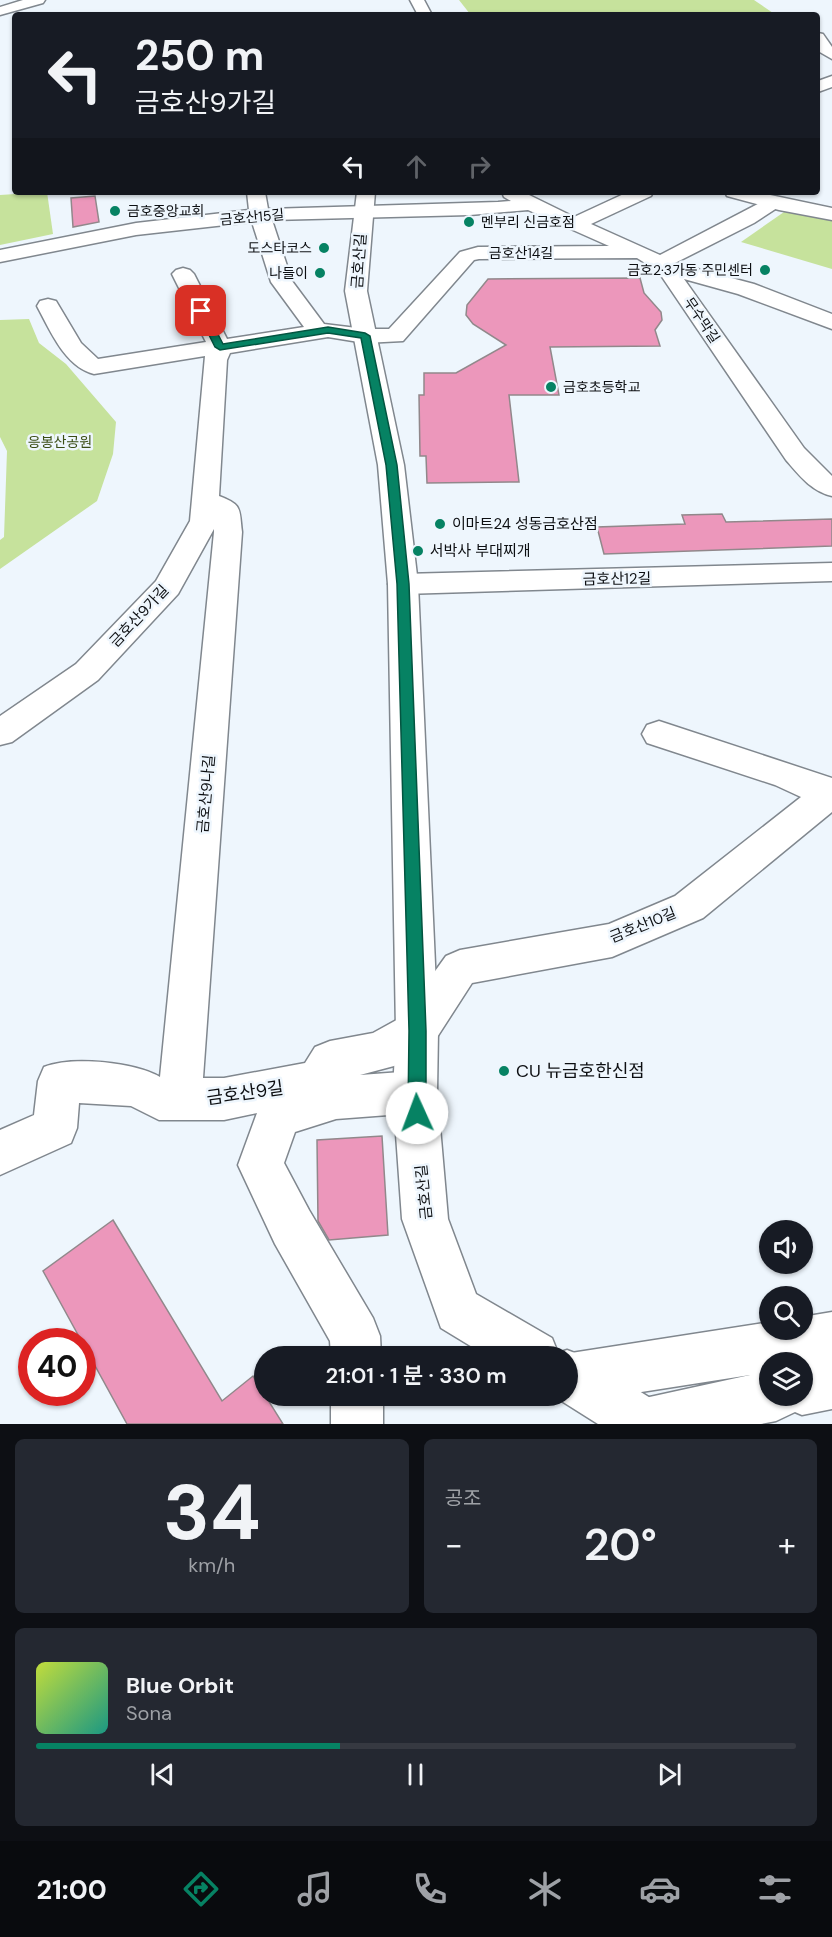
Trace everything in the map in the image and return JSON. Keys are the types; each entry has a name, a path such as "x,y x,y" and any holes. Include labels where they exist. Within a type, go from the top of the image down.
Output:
{"street":[{"path":"0,11 38,0"},
{"path":"820,34 830,27"},
{"path":"820,42 822,47 832,54"},
{"path":"257,195 282,282 319,332"},
{"path":"515,195 655,261 746,289 832,322"},
{"path":"574,224 637,195"},
{"path":"746,195 832,214"},
{"path":"365,202 498,208 530,204"},
{"name":"금호산15길","path":"0,256 70,240 153,226 261,216 365,202"},
{"name":"금호산길","path":"365,202 356,291 391,465 403,584 417,1031 415,1092 425,1219 458,1311 517,1346"},
{"path":"655,261 747,219 773,202"},
{"name":"금호산14길","path":"365,336 395,336 467,256 478,253 655,261"},
{"name":"무수막길","path":"655,261 795,454 817,478 832,488"},
{"path":"183,274 220,347"},
{"path":"48,306 69,342 82,359 93,367 328,330 365,336"},
{"name":"금호산9가길","path":"0,733 87,672 168,587 204,521 215,360 220,347"},
{"name":"금호산9나길","path":"180,1099 228,532 225,508 206,501"},
{"name":"금호산12길","path":"403,584 832,572"},
{"name":"금호산10길","path":"417,1031 460,968 612,940 689,907 830,793 787,776 659,734"},
{"name":"금호산9길","path":"0,1153 54,1128 59,1081 136,1086 159,1099 224,1100 318,1081 330,1061 379,1052 417,1031"},
{"name":"금호산9길","path":"356,1346 355,1336 292,1227 261,1164 278,1116 336,1098 415,1092"},
{"path":"578,1368 832,1337"},
{"name":"금호산길","path":"578,1382 645,1424"},
{"path":"813,1387 832,1383"},
{"path":"645,1424 759,1399"},
{"path":"357,1406 357,1424"}],"green space":[{"path":"459,0 754,0 772,12 468,12"},
{"path":"0,195 47,195 53,234 0,245"},
{"path":"784,212 832,220 832,269 741,242"},
{"name":"응봉산공원","path":"29,319 39,343 66,364 116,422 113,454 97,501 0,569 0,540 4,537 7,451 0,437 0,320"}],"building":[{"path":"95,196 99,222 73,227 71,198"},
{"path":"640,278 644,293 661,312 662,320 655,330 660,346 550,347 559,395 509,395 519,482 427,483 426,456 420,456 419,395 424,395 424,373 456,373 506,345 473,324 466,315 467,305 488,279"},
{"path":"722,514 726,522 832,519 832,546 604,554 597,527 685,524 682,515"},
{"path":"382,1136 388,1235 329,1240 318,1221 317,1140"},
{"path":"113,1220 222,1401 253,1376 254,1406 272,1406 283,1424 127,1424 96,1368 96,1328 74,1328 43,1271"}],"place":[{"name":"금호중앙교회","path":"115,211"},
{"name":"멘부리 신금호점","path":"469,222"},
{"name":"도스타코스","path":"324,248"},
{"name":"금호2·3가동 주민센터","path":"765,270"},
{"name":"나들이","path":"320,273"},
{"name":"금호초등학교","path":"551,387"},
{"name":"이마트24 성동금호산점","path":"440,524"},
{"name":"서박사 부대찌개","path":"418,551"},
{"name":"CU 뉴금호한신점","path":"504,1071"}],"route":[{"path":"201,311 220,347 328,330 365,336 391,465 403,584 417,1031 415,1092 417,1113"}]}
